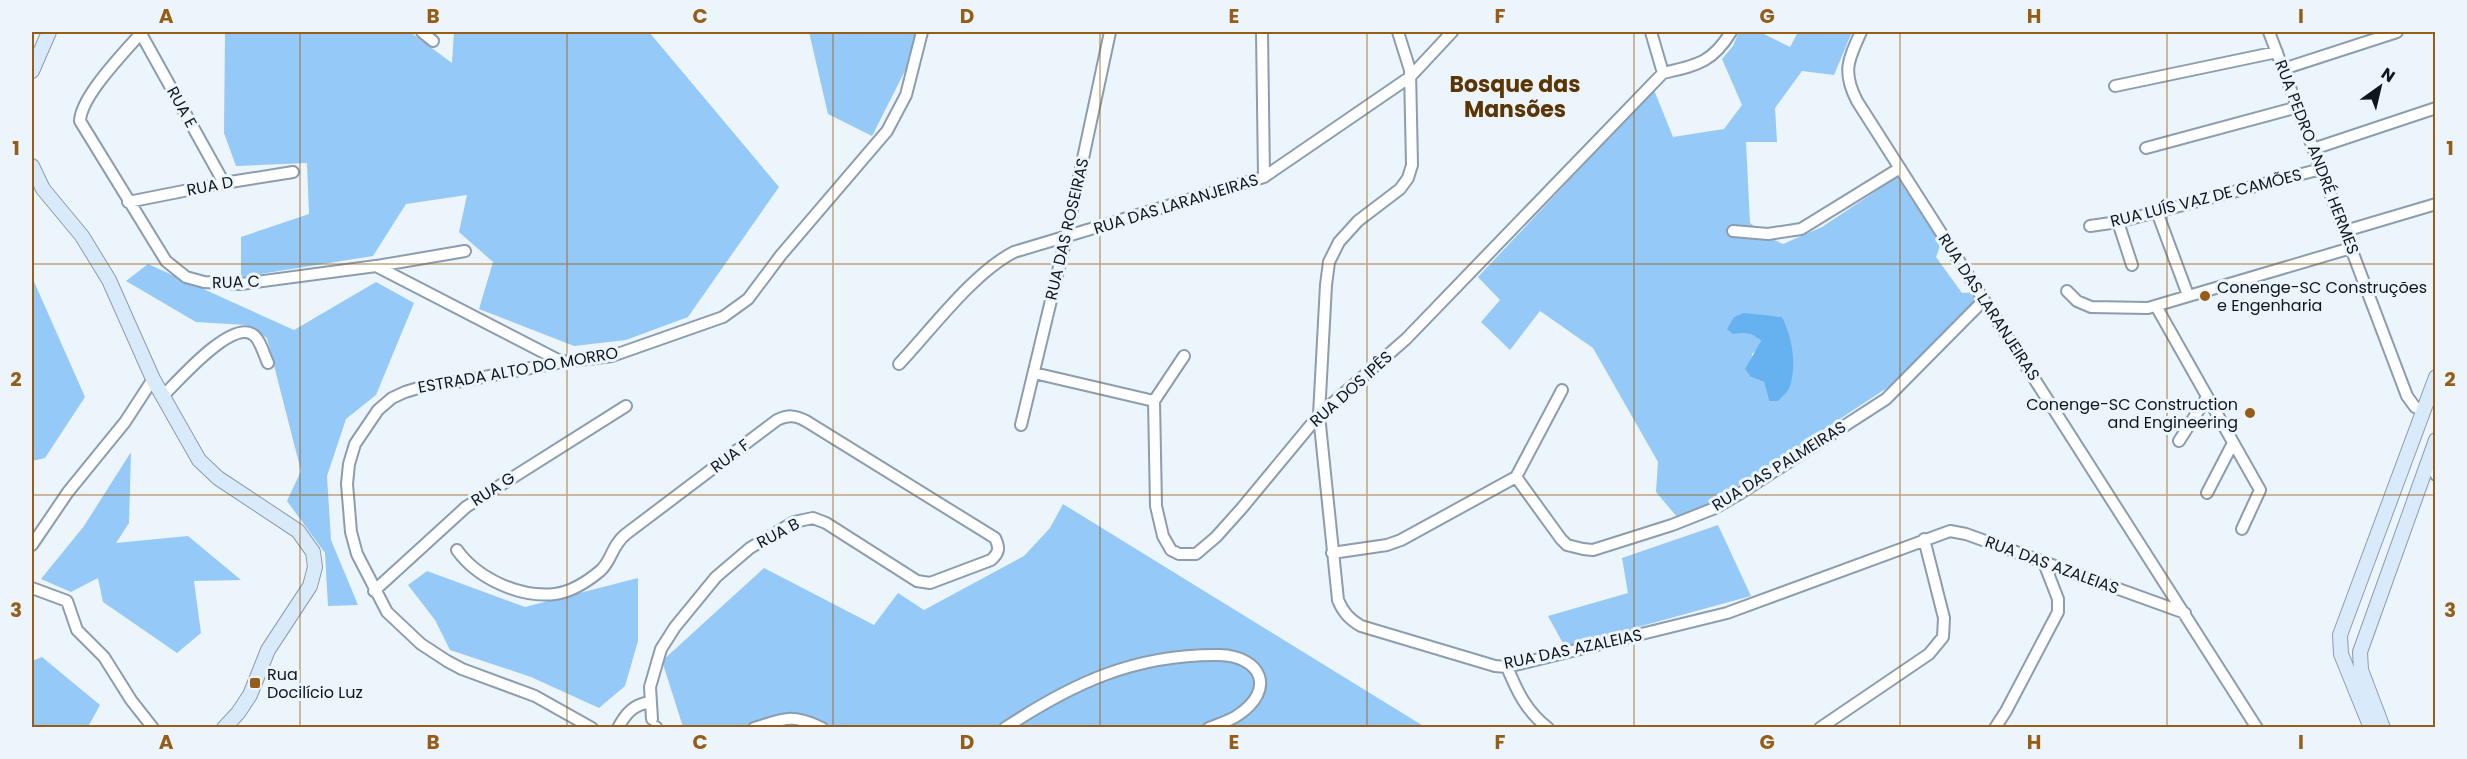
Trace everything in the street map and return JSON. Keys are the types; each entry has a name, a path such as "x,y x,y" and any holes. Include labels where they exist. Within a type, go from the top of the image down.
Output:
{"main road":[{"path":"32,71 50,32"},
{"path":"32,165 43,189 82,236 104,271 123,307 153,379 204,466 228,485 298,531 307,542 314,560 310,586 268,650 249,695 238,713 224,728"},
{"path":"2371,728 2341,654 2340,634 2429,413 2436,377"},
{"path":"2383,728 2361,670 2360,652 2436,440"}],"street":[{"name":"RUA E","path":"141,32 224,183"},
{"name":"RUA C","path":"141,32 88,98 80,111 80,121 166,261 186,277 204,282 241,284 376,266 465,251"},
{"path":"422,32 433,41"},
{"name":"ESTRADA ALTO DO MORRO","path":"592,728 535,696 462,669 447,661 421,644 398,624 374,591 357,554 351,532 347,498 349,464 355,444 371,418 392,398 405,392 428,385 464,381 562,362 612,356 723,317 748,299 781,255 887,131 906,95 922,32"},
{"name":"RUA DAS ROSEIRAS","path":"1021,425 1066,238 1110,32"},
{"path":"1262,32 1264,177"},
{"name":"RUA DAS AZALEIAS","path":"1398,32 1410,77 1412,165 1408,178 1400,189 1358,221 1339,242 1329,262 1326,285 1319,415 1338,600 1343,611 1351,620 1360,626 1507,667 1727,613 1950,531 2044,562 2184,613"},
{"name":"RUA DAS LARANJEIRAS","path":"899,364 998,260 1014,252 1264,177 1410,77 1452,32"},
{"path":"1651,32 1663,73 1690,67 1712,57 1731,32"},
{"name":"RUA DAS LARANJEIRAS","path":"1862,32 1848,62 1851,89 2257,728"},
{"name":"RUA PEDRO ANDRÉ HERMES","path":"2269,32 2407,396 2415,407 2429,413"},
{"path":"2283,69 2397,32"},
{"path":"2115,86 2277,52"},
{"name":"RUA DOS IPÊS","path":"1154,400 1156,506 1166,544 1179,554 1196,554 1216,537 1242,508 1319,415 1406,339 1663,73"},
{"path":"2146,148 2298,107"},
{"path":"2313,149 2436,108"},
{"path":"1733,231 1777,234 1800,229 1900,168"},
{"name":"RUA LUÍS VAZ DE CAMÕES","path":"2090,226 2118,222 2321,169"},
{"name":"RUA D","path":"128,202 293,172"},
{"path":"2344,231 2436,204"},
{"path":"2157,212 2188,295"},
{"path":"2118,222 2132,265"},
{"path":"2067,291 2077,301 2091,307 2108,309 2156,306 2351,248"},
{"path":"376,266 562,362"},
{"name":"RUA DAS PALMEIRAS","path":"1516,477 1561,539 1573,547 1593,550 1672,525 1715,508 1739,494 1886,399 1984,300"},
{"path":"2156,306 2260,490 2242,529"},
{"path":"163,396 228,336 237,333 251,333 256,337 268,363"},
{"path":"1034,373 1154,400 1184,356"},
{"path":"32,545 68,492 125,422 153,379"},
{"path":"1332,553 1387,545 1401,540 1516,477 1562,390"},
{"path":"2179,441 2206,396"},
{"name":"RUA G","path":"374,591 466,507 626,406"},
{"name":"RUA F","path":"457,550 466,563 504,585 544,594 556,594 571,589 604,567 612,548 626,534 777,420 786,416 806,421 981,528 995,538 999,547 998,554 991,560"},
{"path":"2206,493 2233,443"},
{"path":"2429,458 2436,475"},
{"name":"RUA B","path":"655,725 650,702 654,670 661,649 675,627 732,561 794,522 813,518 826,523 917,581 930,583 991,560"},
{"path":"1820,728 1929,654 1943,637 1944,618 1924,539"},
{"path":"1995,728 2058,612 2058,599 2044,562"},
{"path":"32,588 67,601 77,630 104,657 131,700 153,728"},
{"path":"1005,728 1067,690 1102,674 1146,662 1221,655 1244,660 1255,666 1260,678 1260,691 1251,704 1238,715 1209,728"},
{"path":"1507,667 1521,699 1533,715 1548,728"},
{"path":"618,728 630,710 639,704 650,702"},
{"path":"754,728 792,717 804,719 822,728"}],"shaded area":[{"path":"225,32 410,32 452,63 454,32 649,32 779,187 688,317 626,340 574,346 479,309 493,262 459,232 467,195 406,204 373,256 241,277 241,237 309,214 307,163 236,166 224,133"},
{"path":"809,32 915,32 909,63 872,136 828,114"},
{"path":"1739,32 1760,32 1790,47 1798,32 1852,32 1834,75 1802,71 1775,108 1777,142 1746,142 1750,223 1768,237 1783,244 1822,227 1897,177 1941,243 1936,257 1962,293 1974,292 1980,301 1890,386 1710,504 1678,518 1656,492 1658,462 1593,348 1540,311 1510,350 1481,322 1500,300 1478,277 1654,90 1673,137 1724,129 1742,105 1722,59 1733,46","holes":["1770,316 1782,317 1792,353 1791,375 1769,401 1764,382 1751,377 1752,354 1759,348 1761,341 1756,336 1743,332"]},
{"path":"148,264 294,330 376,282 414,303 376,395 346,419 327,476 331,540 358,605 328,606 325,553 287,501 301,471 267,338 246,325 196,322 126,281"},
{"path":"32,277 85,397 45,458 32,461"},
{"path":"1744,313 1782,317 1786,325 1791,342 1793,369 1789,388 1778,401 1769,401 1764,382 1751,377 1745,369 1761,341 1745,333 1733,334 1727,329 1734,317"},
{"path":"131,452 129,523 116,543 188,536 241,580 194,581 201,633 177,653 103,602 98,578 71,592 41,579 84,526"},
{"path":"1063,504 1425,727 683,727 662,661 764,568 874,625 898,593 924,610 1024,556 1050,528"},
{"path":"1718,525 1751,596 1565,647 1548,616 1628,593 1622,558"},
{"path":"427,571 525,607 638,578 638,641 625,686 599,708 531,677 450,650 435,620 408,585"},
{"path":"42,657 100,705 88,727 32,727 32,661"}],"place":[{"name":"Conenge-SC Construções e Engenharia","path":"2205,296"},
{"name":"Conenge-SC Construction and Engineering","path":"2250,413"},
{"name":"Rua Docilício Luz","path":"255,683"}],"district":[{"name":"Bosque das Mansões","path":"1515,96"}]}
